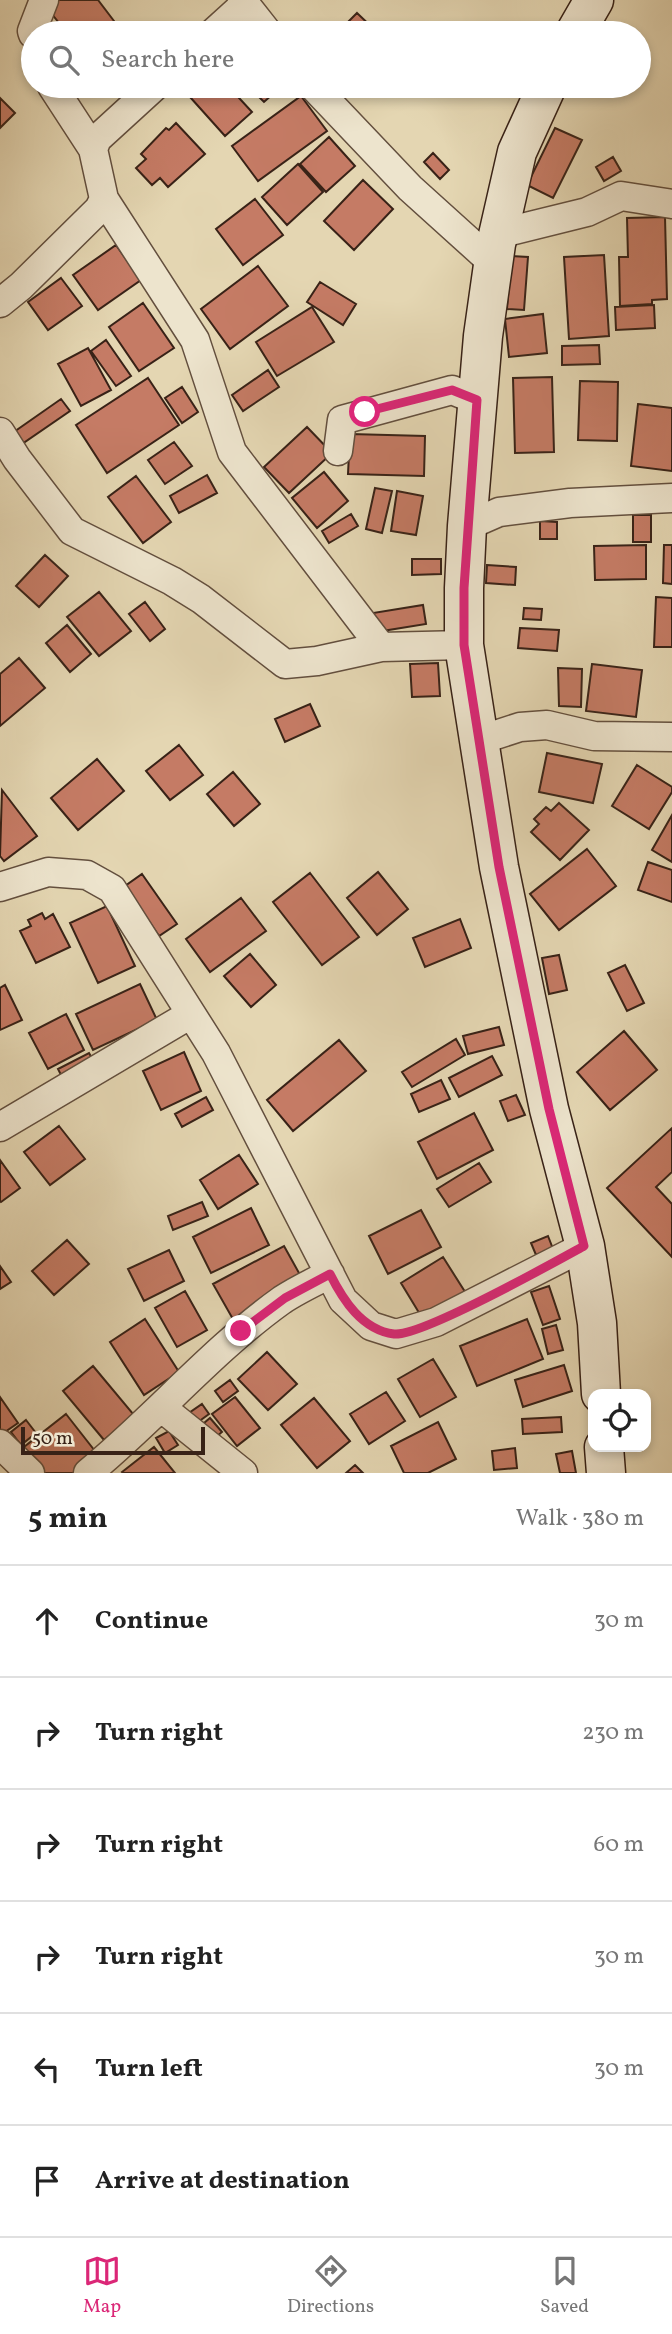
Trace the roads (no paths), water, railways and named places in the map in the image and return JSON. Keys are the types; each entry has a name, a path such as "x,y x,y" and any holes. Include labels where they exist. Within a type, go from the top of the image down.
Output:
{"street":[{"path":"36,21 44,0"},
{"path":"582,21 594,0"},
{"path":"225,21 243,2 258,21"},
{"path":"60,98 93,149 104,199 195,340 232,452 381,647"},
{"path":"93,149 97,139 142,98"},
{"path":"324,98 410,188 496,248"},
{"path":"542,98 517,152 496,248 483,336 467,526 464,645 499,867 543,1082 584,1246 597,1323 601,1389"},
{"path":"496,248 621,196 672,204"},
{"path":"0,303 21,286 99,209 104,199"},
{"path":"338,451 342,420 452,390 477,400"},
{"path":"0,432 17,460 72,531 172,581 201,599 285,664 317,661 381,647 464,645"},
{"path":"467,526 499,512 570,503 672,498"},
{"path":"480,740 520,727 547,725 594,736 672,737"},
{"path":"0,887 48,872 87,875 112,889 216,1053 343,1300 371,1326 396,1334 436,1322 584,1246"},
{"path":"0,1127 191,1014"},
{"path":"88,1473 162,1408 241,1331 285,1298 330,1274"},
{"path":"162,1408 243,1473"},
{"path":"0,1444 30,1473"},
{"path":"604,1452 606,1473"}]}
